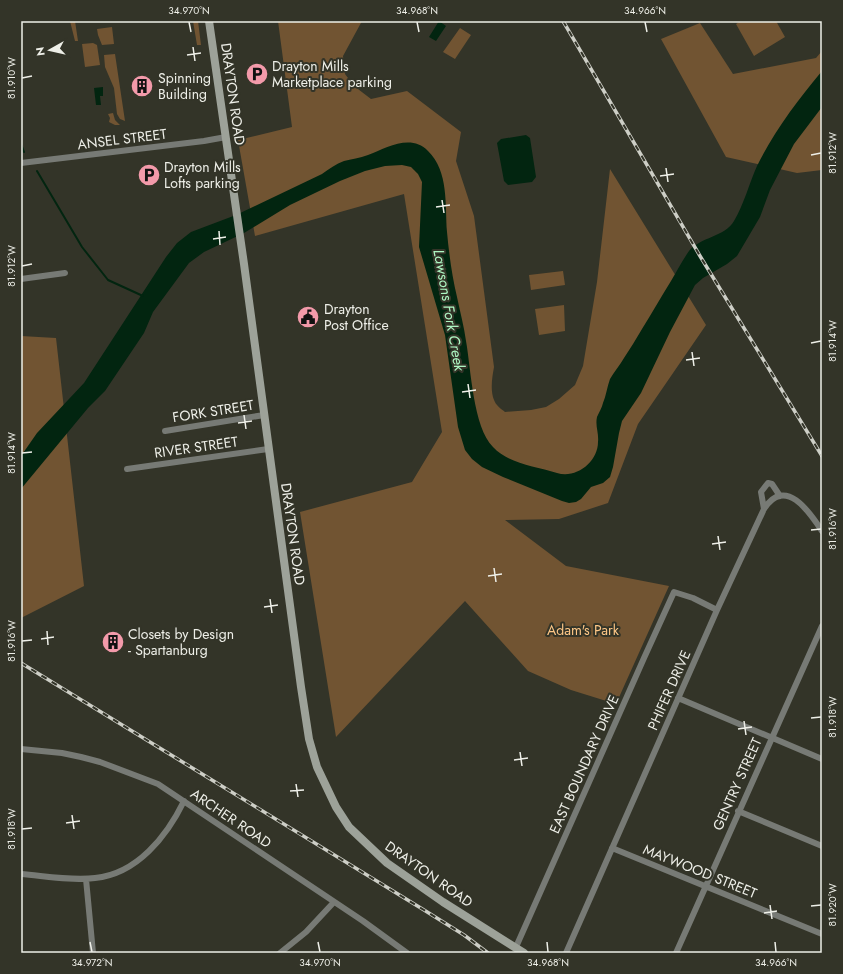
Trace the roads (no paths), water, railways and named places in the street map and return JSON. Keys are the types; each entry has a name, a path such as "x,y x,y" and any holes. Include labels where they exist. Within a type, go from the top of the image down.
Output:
{"main road":[{"name":"DRAYTON ROAD","path":"209,21 236,203 268,449 309,739 317,767 333,802 349,827 387,863 443,902 524,953"}],"street":[{"name":"ANSEL STREET","path":"21,163 226,137"},
{"path":"21,279 65,273"},
{"name":"FORK STREET","path":"165,431 264,415"},
{"name":"RIVER STREET","path":"128,469 268,449"},
{"path":"764,509 761,492 768,483 772,484 780,496 787,496 796,499 810,513 822,531"},
{"name":"PHIFER DRIVE","path":"566,953 717,610 764,509 771,501 780,496"},
{"name":"EAST BOUNDARY DRIVE","path":"516,947 674,592 694,598 717,610"},
{"name":"GENTRY STREET","path":"676,953 822,626"},
{"path":"678,698 822,759"},
{"name":"ARCHER ROAD","path":"21,749 62,753 100,762 146,778 158,784 334,902 407,953"},
{"path":"21,874 86,879 117,872 147,853 169,829 184,801"},
{"path":"738,812 822,846"},
{"name":"MAYWOOD STREET","path":"612,848 822,934"},
{"path":"86,879 93,953"},
{"path":"280,953 306,932 334,902"}],"water":[{"path":"439,21 446,26 436,41 429,37"},
{"name":"Lawsons Fork Creek","path":"822,71 822,107 794,144 770,190 760,217 737,256 727,264 703,278 695,285 670,332 641,393 622,421 610,477 603,483 591,487 581,499 576,502 569,503 562,501 503,477 482,467 472,459 465,450 458,427 445,335 419,247 422,182 418,174 411,167 402,165 385,166 365,171 340,181 290,205 244,233 204,252 189,263 153,312 144,333 105,391 88,408 21,489 21,456 37,433 84,383 166,257 177,243 191,232 236,215 322,174 341,162 365,156 390,146 406,143 414,143 428,151 440,168 443,179 452,273 465,335 471,382 477,412 486,438 499,453 514,461 557,473 571,474 578,471 590,462 597,449 597,417 602,407 610,379 689,251 699,243 725,230 734,221 741,208 757,166 771,140 795,105"},
{"path":"103,87 103,96 100,96 101,105 96,105 94,88"},
{"path":"526,135 530,138 536,177 532,182 508,185 504,181 497,143 501,139"}],"waterway":[{"path":"21,144 24,152"},
{"path":"37,171 82,247 108,280 143,296"}],"railway":[{"path":"563,21 700,256 822,456"},
{"path":"21,663 424,910 464,935 488,953"}],"place":[{"name":"Drayton Mills Marketplace parking","path":"257,74"},
{"name":"Spinning Building","path":"142,86"},
{"name":"Drayton Mills Lofts parking","path":"149,175"},
{"name":"Drayton Post Office","path":"308,317"},
{"name":"Closets by Design - Spartanburg","path":"113,642"}],"park label":[{"name":"Adam's Park","path":"583,630"}]}
